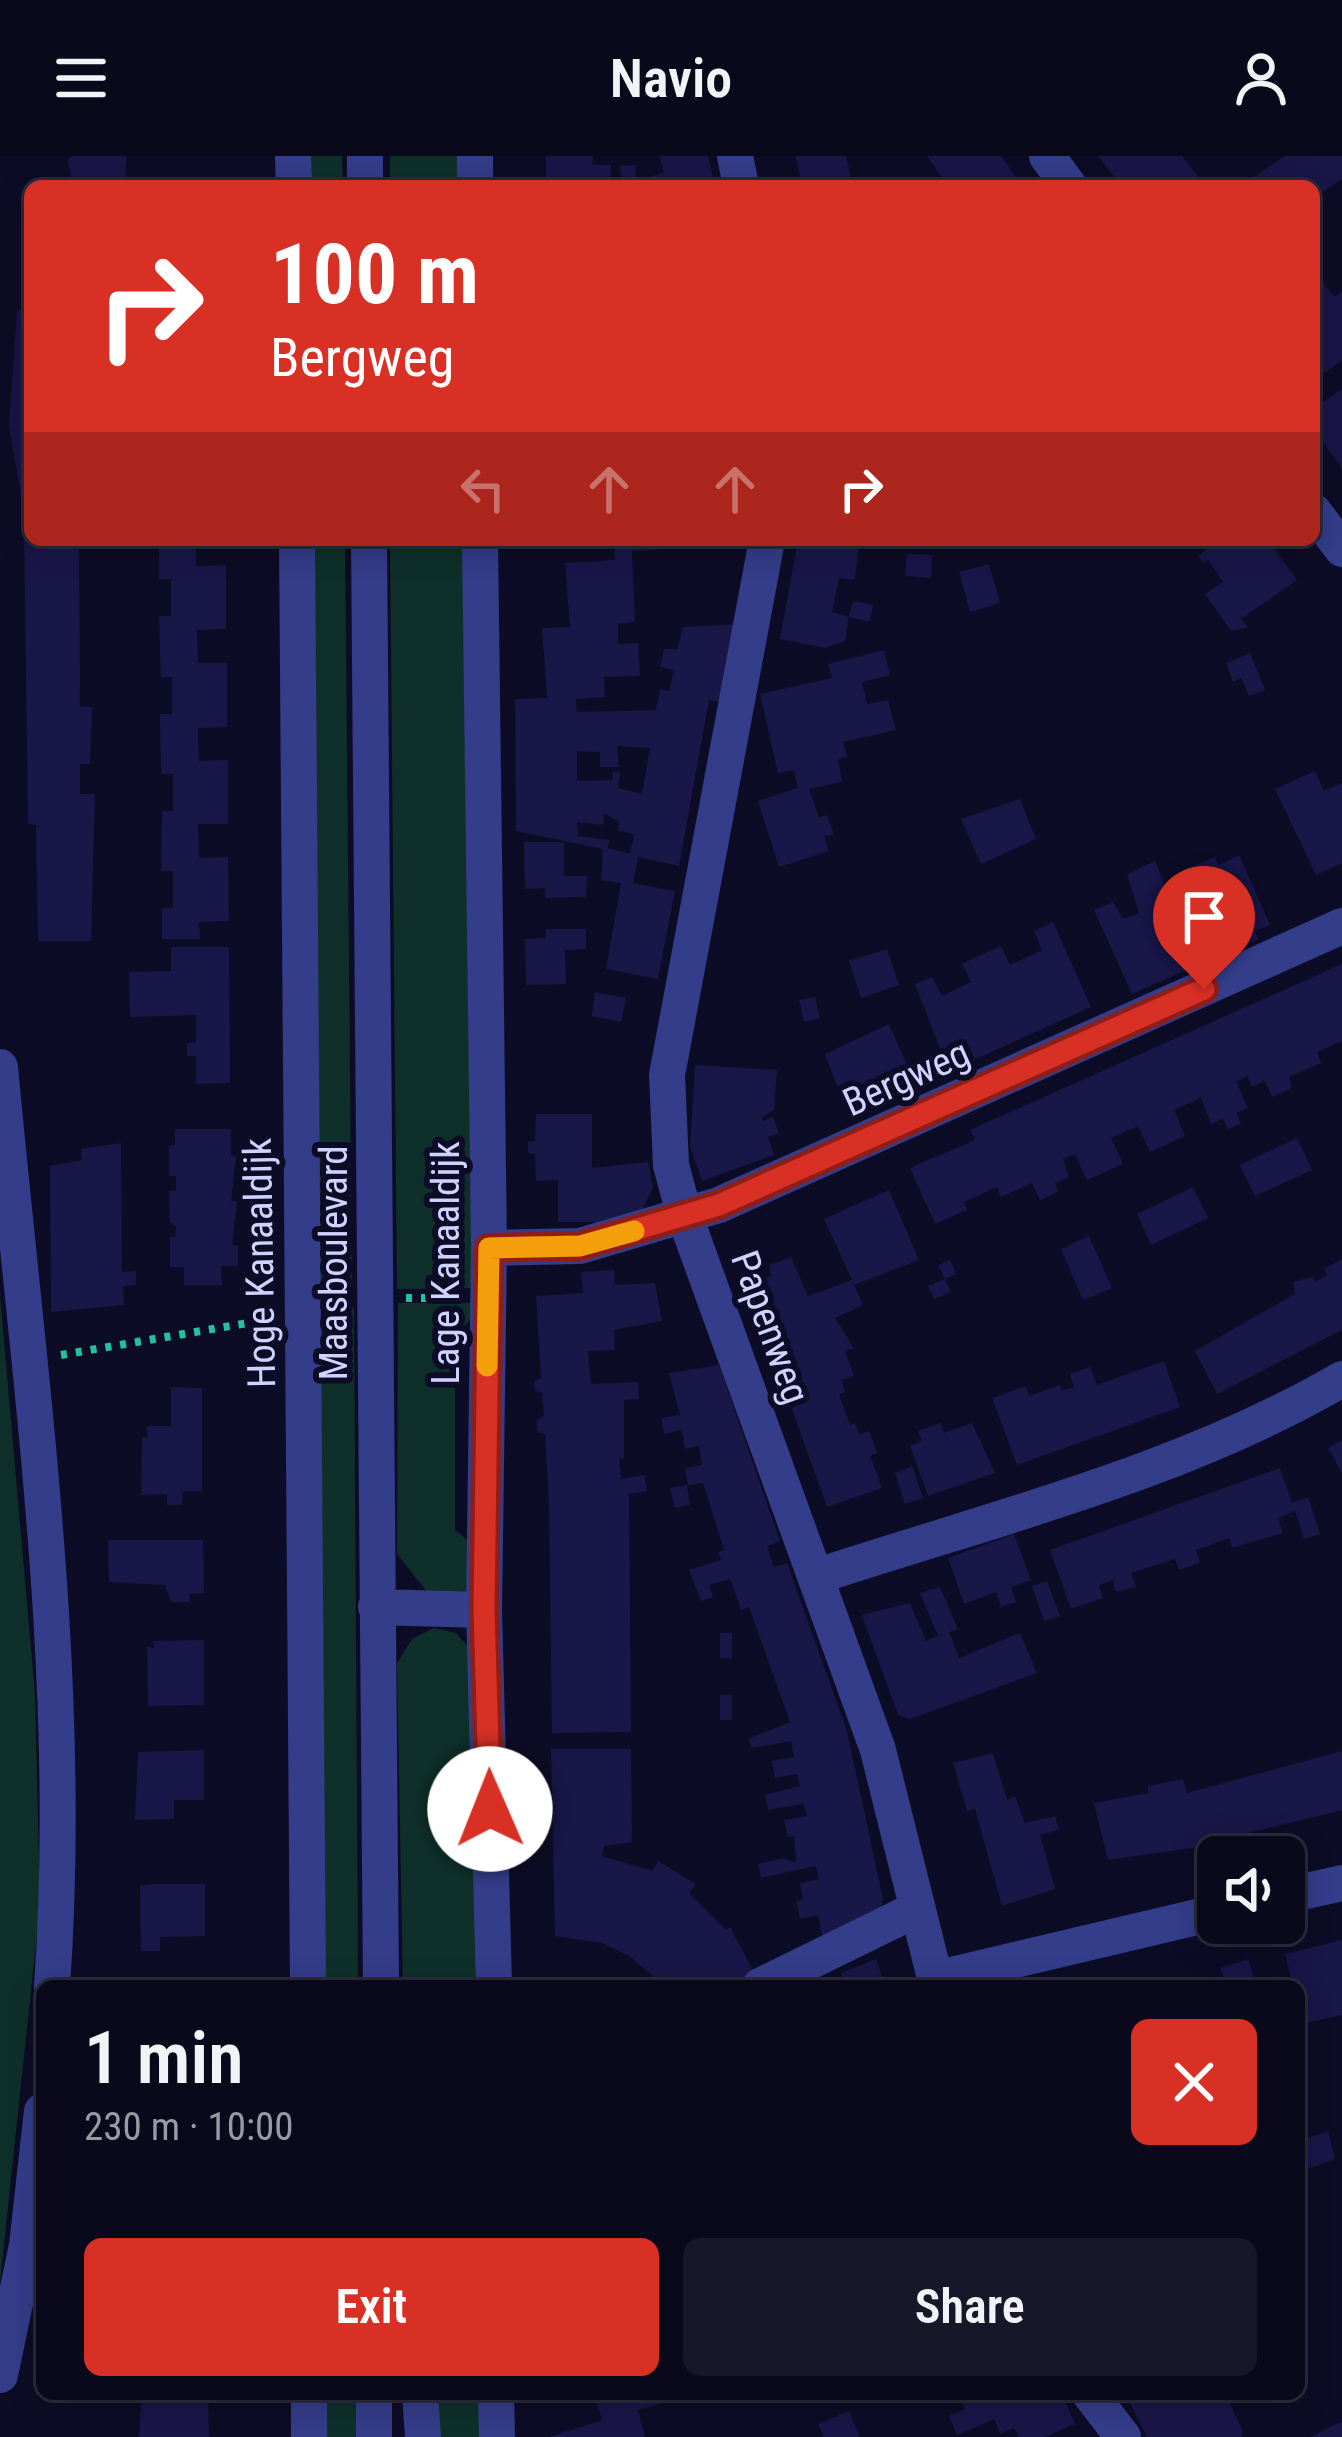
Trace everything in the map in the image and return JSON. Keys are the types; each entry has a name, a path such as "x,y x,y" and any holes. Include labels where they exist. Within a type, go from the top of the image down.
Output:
{"street":[{"path":"1320,520 1342,549"},
{"name":"Hoge Kanaaldijk","path":"297,546 308,1980"},
{"name":"Maasboulevard","path":"369,546 381,1980"},
{"name":"Lage Kanaaldijk","path":"480,546 489,1248 484,1610 494,1980"},
{"name":"Papenweg","path":"766,546 669,1061 668,1135 685,1217 878,1750 935,1980"},
{"name":"Bergweg","path":"489,1248 580,1246 685,1217 1342,926"},
{"path":"0,1067 52,1585 61,1798 52,1980"},
{"path":"818,1576 1189,1454 1289,1410 1342,1379"},
{"path":"376,1607 484,1610"},
{"path":"1305,1891 1342,1882"},
{"path":"772,1980 917,1909"},
{"path":"944,1980 1197,1917"},
{"path":"0,2375 27,2245 36,2165"},
{"path":"309,2400 309,2437"},
{"path":"374,2400 374,2437"},
{"path":"420,2400 423,2437"},
{"path":"496,2400 497,2437"},
{"path":"1095,2400 1123,2437"}],"path":[{"path":"376,1298 489,1298"},
{"path":"27,1362 237,1322 301,1323"}],"green space":[{"path":"303,156 342,156 343,180 303,180"},
{"path":"390,156 461,156 462,180 390,180"},
{"path":"305,546 345,546 352,1292 311,1314"},
{"path":"390,546 467,546 477,1288 397,1289"},
{"path":"0,1296 35,1694 40,1906 0,2282"},
{"path":"398,1303 478,1303 478,1312 455,1336 455,1530 476,1547 472,1581 465,1592 428,1593 397,1554"},
{"path":"354,1307 358,1980 321,1980 313,1330"},
{"path":"434,1628 456,1633 474,1653 477,1980 403,1980 397,1663 412,1639"},
{"path":"324,2400 361,2400 361,2437 324,2437"},
{"path":"433,2400 486,2400 487,2437 436,2437"}],"building":[{"path":"126,156 125,180 71,180 68,159"},
{"path":"546,156 593,156 592,165 611,165 611,180 546,180"},
{"path":"660,156 708,156 714,180 646,180 664,173"},
{"path":"795,156 846,156 852,180 801,180"},
{"path":"927,156 1001,156 1018,180 944,180"},
{"path":"1098,156 1182,156 1201,180 1116,180"},
{"path":"1285,156 1342,156 1342,179 1320,194 1320,180 1249,180"},
{"path":"635,165 636,180 621,180 620,166"},
{"path":"1320,280 1334,297 1342,292 1342,360 1320,376"},
{"path":"17,310 24,310 24,512 9,426"},
{"path":"1342,389 1342,468 1320,438 1320,404"},
{"path":"24,546 79,546 80,707 92,707 90,764 80,764 80,794 95,794 91,941 38,941 36,825 28,824"},
{"path":"159,546 196,546 196,566 226,565 226,629 197,630 198,663 227,663 227,727 198,728 198,743 199,761 228,760 228,824 198,824 199,858 228,857 229,921 199,922 200,939 162,939 162,908 173,908 173,871 161,871 162,811 173,811 173,774 161,774 160,714 172,714 172,677 161,677 159,616 171,616 171,579 159,580"},
{"path":"614,546 690,546 632,551 635,622 618,624 618,644 638,643 640,676 604,677 605,697 576,699 577,712 656,710 660,689 669,691 674,670 660,667 664,649 677,649 683,627 738,624 720,702 709,700 679,866 638,857 633,883 675,891 658,979 606,969 621,883 601,880 603,849 516,831 515,699 547,698 542,628 570,627 565,563 615,560","holes":["617,746 650,748 642,794 618,788 620,772 613,771 613,780 577,781 577,751 600,752 600,767 619,767","604,813 619,822 618,831 634,834 630,854 608,848 609,840 578,836 577,822 603,825"]},
{"path":"797,546 859,546 855,580 839,578 832,612 849,617 845,641 825,648 780,639"},
{"path":"1210,546 1272,546 1297,580 1241,619 1248,627 1231,631 1205,594 1223,582 1208,560 1203,563 1198,556"},
{"path":"907,554 932,555 931,578 905,576"},
{"path":"989,564 1000,603 970,612 959,572"},
{"path":"853,601 873,605 870,622 849,617"},
{"path":"884,650 890,675 862,682 867,704 888,700 896,730 843,742 847,757 838,759 842,782 809,789 819,817 827,815 834,834 824,836 829,851 779,867 758,801 798,788 794,770 778,773 760,694 832,678 828,664"},
{"path":"1250,653 1265,690 1249,696 1241,678 1233,682 1226,663"},
{"path":"1315,771 1324,791 1342,783 1342,863 1316,875 1275,789"},
{"path":"1020,799 1036,839 981,864 961,819"},
{"path":"524,842 564,842 564,876 587,876 586,897 545,898 545,888 525,889"},
{"path":"1239,855 1270,925 1255,931 1258,939 1132,994 1094,910 1113,902 1123,919 1139,913 1127,874 1155,861 1179,918 1197,910 1181,871 1215,857 1218,865"},
{"path":"1053,922 1091,1007 949,1071 915,984 932,977 942,996 971,982 962,964 981,955 1001,946 1010,965 1042,950 1034,931"},
{"path":"546,929 586,929 586,949 565,950 566,984 526,985 525,939 546,938"},
{"path":"171,947 229,947 230,1083 196,1084 196,1056 187,1056 187,1043 196,1042 196,1015 130,1017 129,972 171,971"},
{"path":"887,949 899,985 861,998 849,961"},
{"path":"1342,964 1342,1041 1317,1052 1321,1063 1289,1077 1292,1088 1272,1097 1265,1081 1252,1087 1247,1076 1236,1082 1248,1108 1236,1113 1241,1124 1228,1129 1223,1119 1211,1124 1201,1098 1174,1110 1185,1136 1150,1152 1138,1126 1111,1138 1123,1164 1087,1180 1075,1154 1063,1159 1069,1177 1055,1183 1058,1192 1040,1200 1032,1183 1001,1197 997,1187 964,1202 967,1210 935,1224 910,1168 975,1140 970,1130"},
{"path":"595,992 626,998 621,1022 592,1016"},
{"path":"815,997 820,1018 804,1022 799,1000"},
{"path":"889,1024 916,1085 848,1115 825,1054"},
{"path":"695,1065 777,1070 774,1110 762,1117 763,1121 773,1117 779,1133 768,1137 774,1155 702,1181 690,1146"},
{"path":"536,1114 592,1114 592,1168 648,1162 653,1188 642,1210 603,1222 558,1222 558,1180 536,1181 535,1154 528,1153 528,1142 535,1141"},
{"path":"175,1129 231,1129 231,1156 236,1156 231,1201 237,1201 232,1245 238,1246 238,1266 221,1266 222,1285 184,1285 184,1267 170,1267 170,1237 176,1236 176,1227 170,1222 169,1191 176,1191 176,1176 169,1176 169,1146 175,1145"},
{"path":"1297,1138 1312,1170 1255,1196 1240,1165"},
{"path":"121,1143 122,1272 136,1271 136,1285 123,1286 124,1305 51,1312 50,1166 82,1160 81,1149"},
{"path":"1193,1187 1208,1218 1151,1245 1137,1214"},
{"path":"889,1190 919,1260 854,1285 863,1305 835,1318 854,1348 845,1351 854,1376 841,1380 845,1392 839,1394 850,1425 855,1423 859,1435 869,1431 877,1453 870,1456 882,1488 827,1507 747,1284 771,1276 770,1265 791,1257 808,1296 852,1280 824,1219"},
{"path":"1089,1236 1112,1288 1083,1300 1061,1249"},
{"path":"1342,1259 1342,1330 1217,1394 1195,1351 1295,1294 1293,1282 1312,1277 1315,1282 1327,1275 1324,1269"},
{"path":"950,1260 956,1274 945,1279 938,1265"},
{"path":"614,1270 615,1285 655,1283 662,1321 614,1330 615,1350 588,1351 591,1384 638,1382 639,1399 624,1400 624,1458 619,1459 621,1479 644,1475 647,1491 629,1494 631,1732 552,1733 549,1507 545,1434 537,1431 537,1420 544,1416 542,1393 535,1391 534,1382 541,1378 536,1296 583,1293 581,1272"},
{"path":"945,1279 951,1292 934,1299 928,1286"},
{"path":"1164,1361 1180,1407 1017,1465 992,1398 1026,1386 1029,1396 1060,1385 1062,1391 1074,1387 1070,1374 1090,1367 1097,1385"},
{"path":"719,1365 780,1541 767,1546 774,1567 787,1563 847,1731 883,1899 881,1907 822,1936 818,1915 800,1919 796,1901 803,1899 800,1883 819,1879 816,1866 761,1878 758,1864 784,1858 796,1863 794,1836 788,1837 784,1820 807,1816 803,1804 768,1810 765,1795 800,1786 797,1774 775,1778 772,1761 794,1757 791,1741 752,1748 748,1739 790,1722 749,1607 741,1610 730,1579 709,1585 713,1597 701,1601 689,1570 721,1560 718,1552 724,1550 703,1483 688,1485 685,1468 702,1465 699,1446 685,1449 682,1430 664,1434 661,1418 680,1415 669,1373"},
{"path":"171,1387 202,1388 202,1491 183,1491 182,1505 167,1505 167,1494 141,1495 142,1437 147,1438 147,1426 171,1426"},
{"path":"941,1423 944,1433 972,1423 995,1473 928,1496 910,1446 922,1441 918,1431"},
{"path":"1342,1440 1342,1473 1328,1448"},
{"path":"912,1466 923,1498 905,1504 895,1473"},
{"path":"1280,1468 1292,1503 1308,1497 1320,1534 1304,1539 1295,1511 1278,1518 1283,1533 1232,1548 1229,1538 1196,1550 1200,1563 1179,1570 1175,1559 1131,1573 1136,1587 1116,1592 1113,1580 1099,1585 1103,1598 1071,1609 1050,1550"},
{"path":"687,1485 690,1505 675,1508 670,1488"},
{"path":"1014,1534 1031,1580 1011,1587 1016,1602 1001,1607 996,1592 964,1604 948,1558"},
{"path":"108,1540 203,1540 204,1593 189,1594 190,1602 171,1602 165,1585 109,1582"},
{"path":"1047,1581 1060,1616 1044,1621 1032,1586"},
{"path":"940,1587 958,1629 949,1632 959,1658 1020,1633 1037,1673 910,1719 898,1715 862,1615 910,1603 926,1641 938,1636 920,1593"},
{"path":"720,1633 732,1633 732,1658 720,1658"},
{"path":"204,1640 204,1705 148,1706 147,1647 154,1648 154,1641"},
{"path":"720,1695 732,1695 732,1720 720,1720"},
{"path":"551,1749 631,1749 632,1842 604,1846 602,1856 653,1871 658,1861 696,1884 689,1893 726,1930 730,1927 754,1972 740,1980 658,1980 629,1956 602,1943 555,1936"},
{"path":"204,1750 204,1800 174,1800 174,1819 135,1820 138,1752"},
{"path":"1342,1751 1342,1810 1236,1836 1197,1836 1197,1847 1108,1860 1094,1803 1148,1793 1148,1786 1183,1779 1187,1793"},
{"path":"993,1753 1007,1800 1015,1796 1025,1823 1055,1816 1059,1830 1040,1835 1055,1889 1002,1906 975,1809 967,1811 953,1763"},
{"path":"205,1884 205,1936 160,1937 160,1951 141,1951 140,1886"},
{"path":"1342,1940 1342,2015 1305,2023 1305,1980 1292,1980 1285,1954"},
{"path":"876,1959 883,1980 843,1980 841,1973"},
{"path":"1248,1959 1255,1980 1225,1980 1220,1968"},
{"path":"1328,2131 1335,2159 1307,2169 1305,2139"},
{"path":"142,2400 208,2400 209,2437 139,2437"},
{"path":"596,2400 673,2400 638,2410 645,2437 549,2437 602,2420"},
{"path":"962,2400 1065,2400 1075,2424 1045,2437 1019,2437 1014,2428 1000,2434 994,2419 957,2435 949,2416 965,2409"},
{"path":"1128,2400 1229,2400 1243,2432 1241,2437 1147,2437"},
{"path":"849,2411 860,2437 824,2437 818,2424"},
{"path":"1342,2422 1342,2437 1311,2437 1332,2426"}],"slow traffic":[{"path":"487,1366 489,1248 580,1246 634,1231"}],"route":[{"path":"490,1809 484,1610 489,1248 580,1246 719,1205 1204,989"}]}
